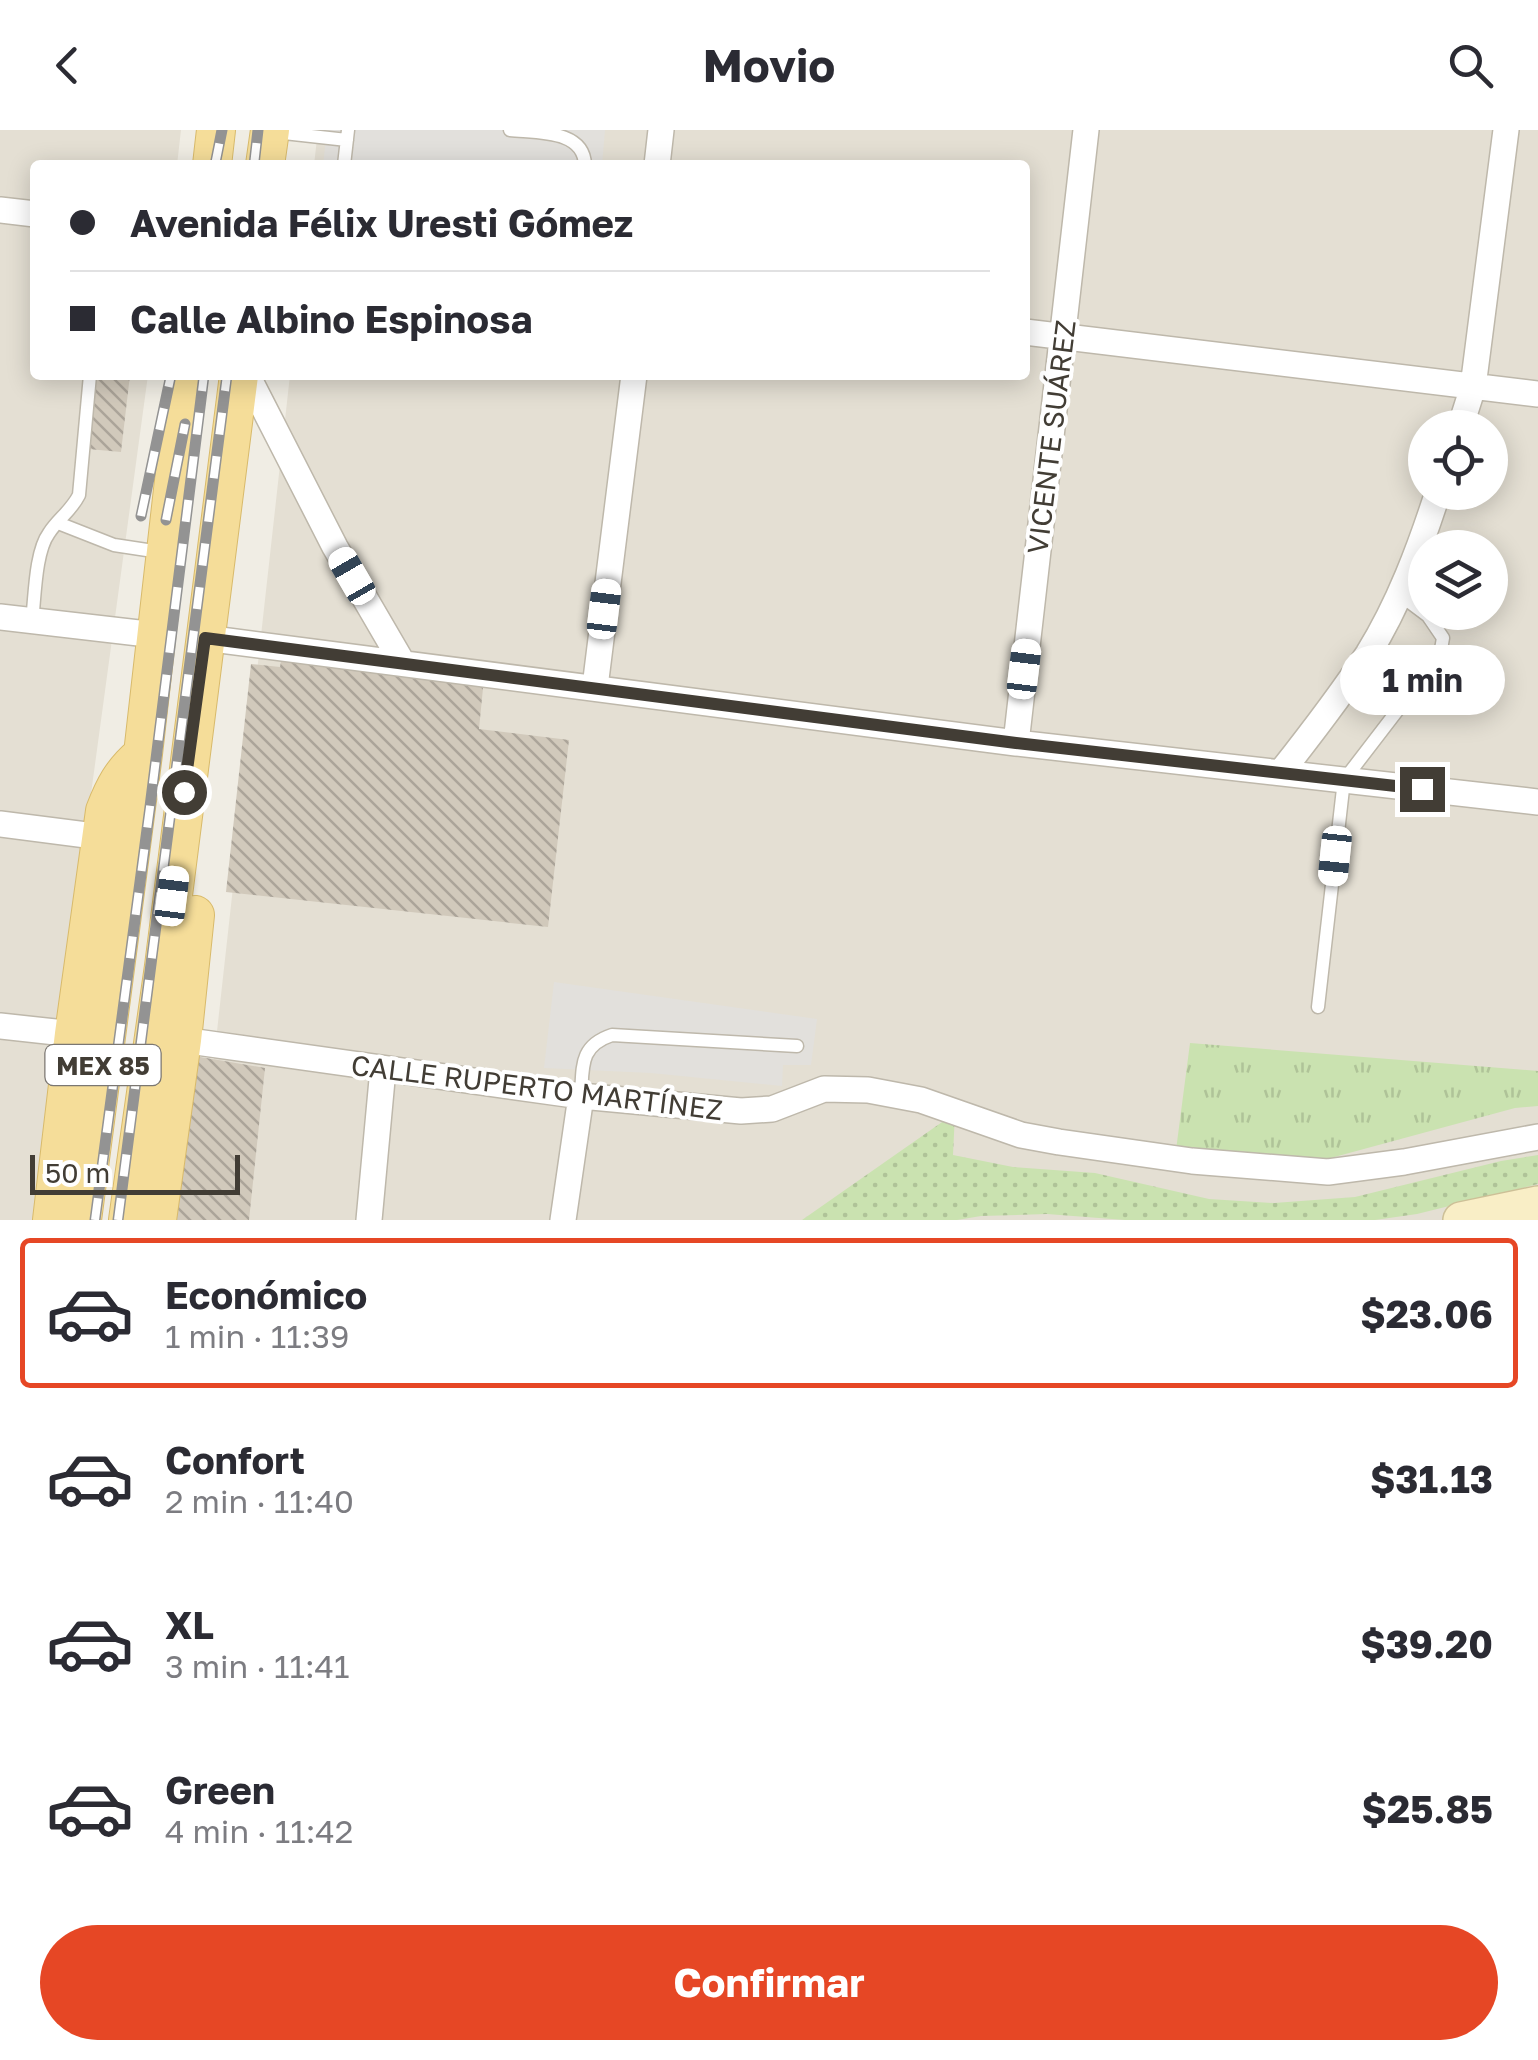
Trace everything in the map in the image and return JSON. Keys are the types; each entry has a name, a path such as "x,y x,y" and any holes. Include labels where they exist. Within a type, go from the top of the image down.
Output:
{"main road":[{"path":"213,160 216,130"},
{"name":"MEX 85","path":"82,1220 185,380"},
{"name":"MEX 85","path":"128,1220 242,380"},
{"path":"52,1220 105,811 115,784 142,754"},
{"path":"156,1220 182,1040 205,806 200,780 189,756"},
{"path":"1460,1220 1538,1204"}],"street":[{"path":"658,160 661,130"},
{"name":"VICENTE SUÁREZ","path":"1016,743 1086,130"},
{"path":"1466,410 1473,387 1506,130"},
{"path":"0,210 30,213"},
{"path":"1030,333 1538,394"},
{"path":"246,380 402,662"},
{"path":"594,687 633,380"},
{"path":"1281,772 1359,667 1400,595 1432,510"},
{"path":"0,617 156,635"},
{"path":"205,638 1016,743 1538,802"},
{"path":"0,824 102,837"},
{"path":"0,1026 74,1034"},
{"name":"CALLE RUPERTO MARTÍNEZ","path":"182,1040 581,1096 741,1111 772,1108 824,1088 856,1089 921,1100 1022,1135 1059,1142 1192,1160 1328,1172 1538,1137"},
{"path":"369,1220 383,1069"},
{"path":"562,1220 581,1096"}],"lane":[{"path":"510,130 566,133 581,146 583,160"},
{"path":"268,142 348,135 345,160"},
{"path":"32,621 41,549 47,535 79,495 90,380"},
{"path":"58,523 114,545 166,553"},
{"path":"1318,1008 1344,780 1440,655 1443,638 1428,616 1400,595"},
{"path":"581,1096 588,1050 597,1040 612,1035 797,1046"}],"shaded area":[{"path":"0,130 181,130 178,160 30,160 30,380 147,380 33,1220 0,1220"},
{"path":"318,130 1538,130 1538,1220 196,1220 289,380 1030,380 1030,160 315,160"},
{"path":"327,130 605,130 602,160 324,160"},
{"path":"554,982 817,1019 811,1065 783,1065 782,1086 651,1073 544,1068"}],"green space":[{"path":"1190,1043 1538,1071 1538,1106 1515,1108 1327,1159 1176,1150"},
{"path":"955,1113 953,1155 1013,1167 1095,1173 1209,1199 1274,1203 1355,1197 1538,1155 1538,1184 1417,1214 1375,1220 1125,1220 1047,1214 957,1220 802,1220"}],"building":[{"path":"96,380 129,380 121,452 88,449"},
{"path":"282,655 484,678 479,729 569,740 548,927 226,892 251,664 280,667"},
{"path":"189,1055 265,1068 249,1220 166,1220"}],"railway":[{"path":"216,160 222,130"},
{"path":"255,160 258,130"},
{"path":"141,516 170,380"},
{"path":"95,1220 203,380"},
{"path":"118,1220 226,380"},
{"path":"166,520 185,424"}],"route":[{"path":"184,792 205,638 1016,743 1422,789"}]}
